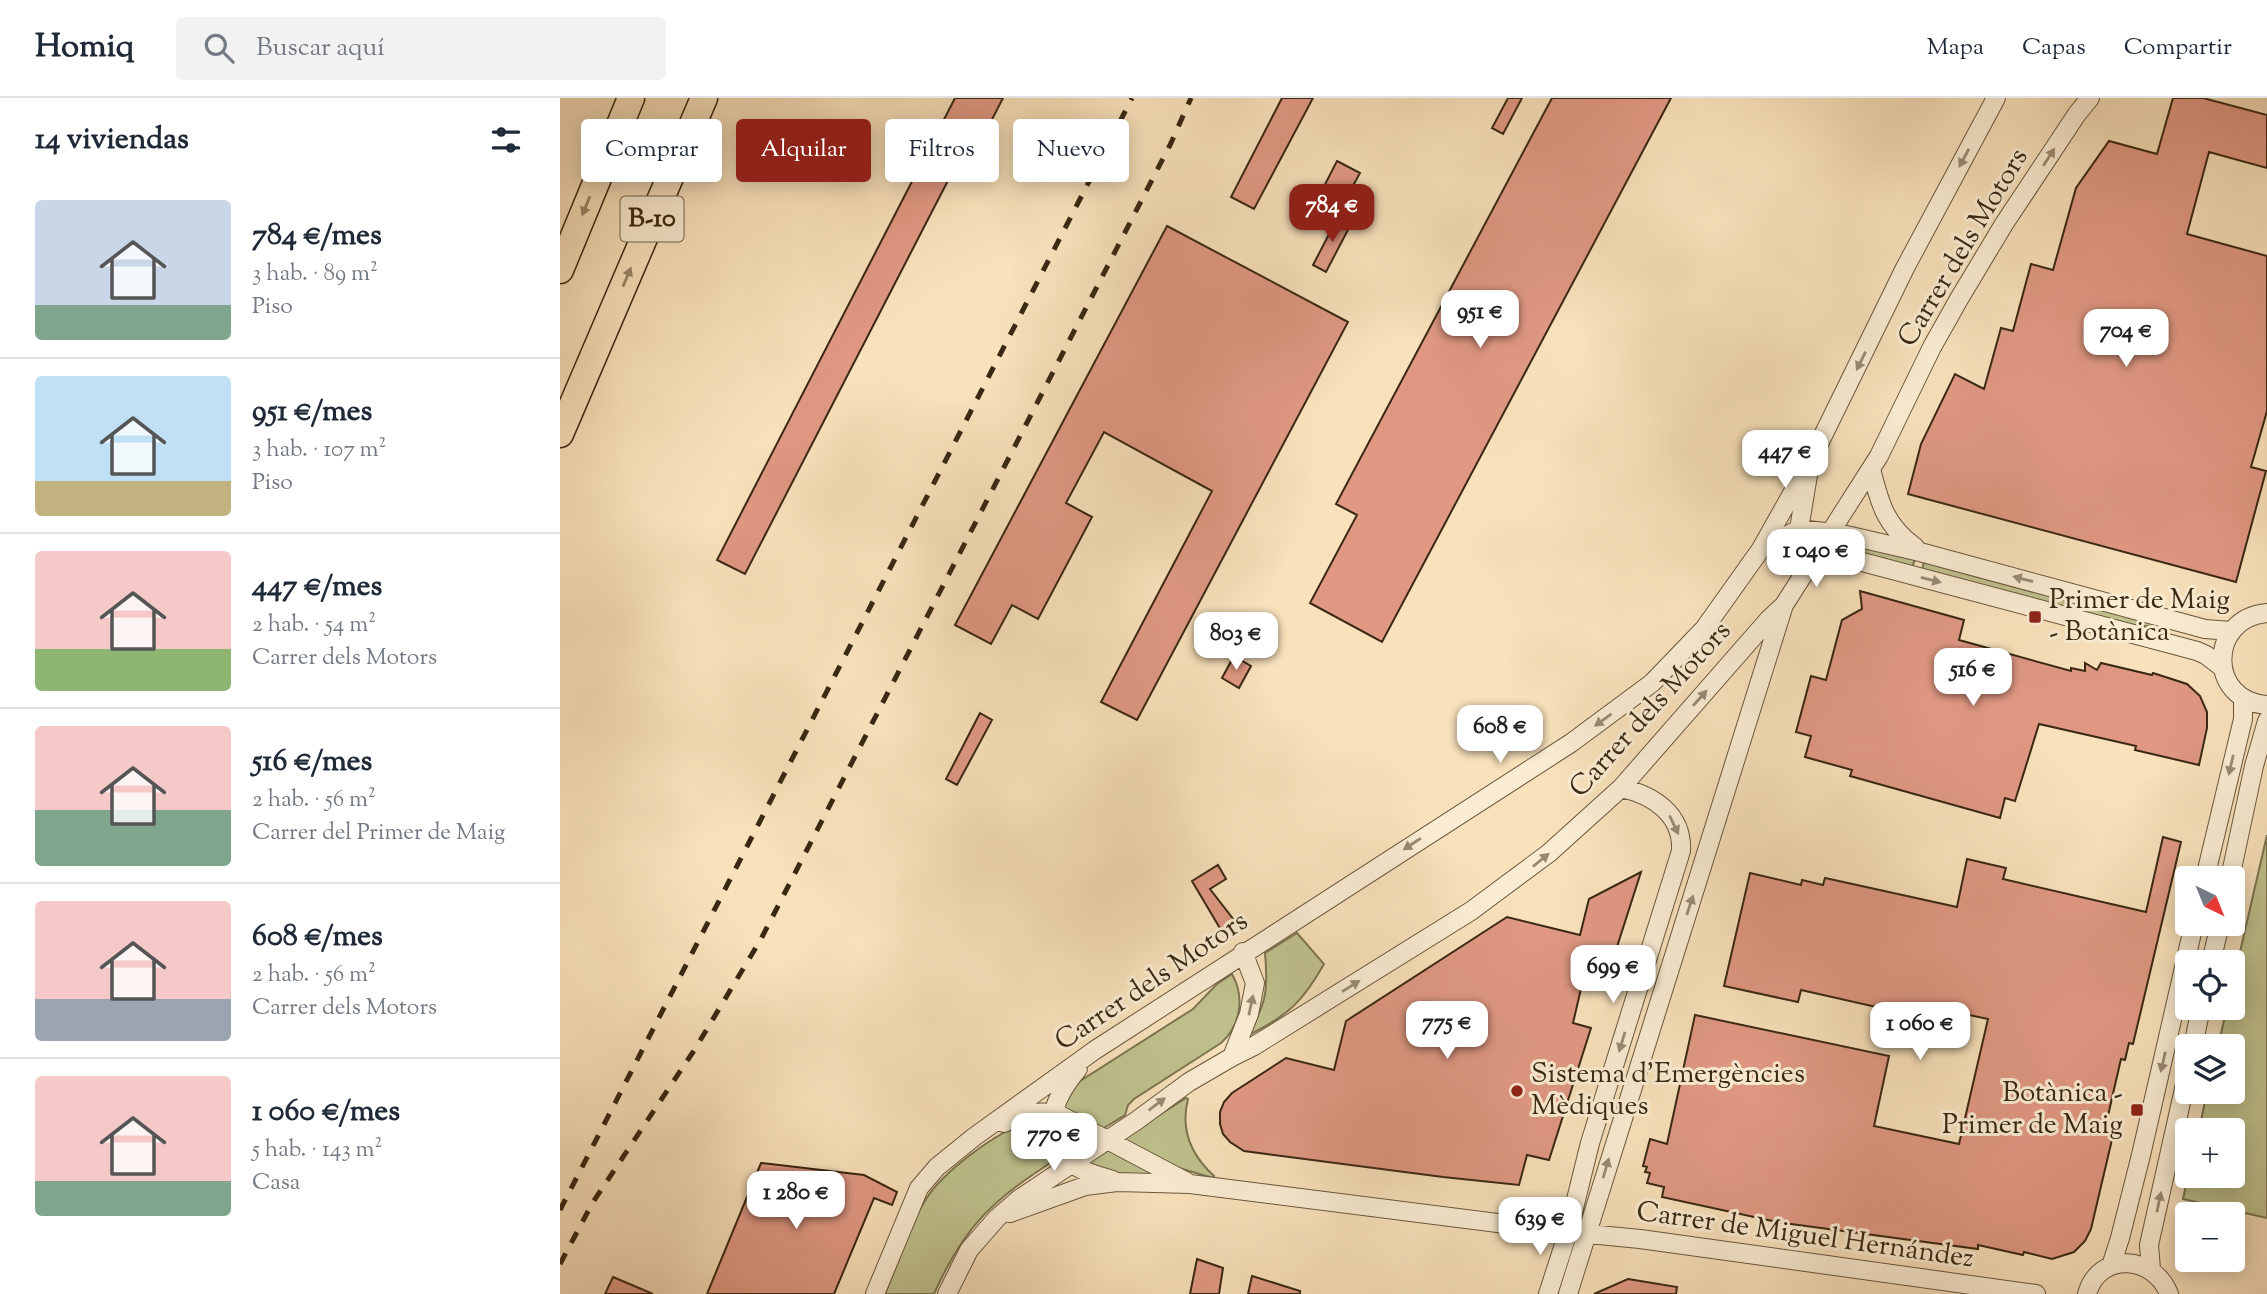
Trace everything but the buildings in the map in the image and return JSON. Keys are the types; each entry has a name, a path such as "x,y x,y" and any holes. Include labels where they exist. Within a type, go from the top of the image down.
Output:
{"highway":[{"name":"B-10","path":"560,270 631,98"},
{"name":"B-10","path":"560,434 704,98"}],"street":[{"name":"Carrer dels Motors","path":"875,1294 919,1188 937,1167 974,1137 1095,1050 1571,743 1652,683 1704,629 1761,550 1812,458 1905,268 1996,98"},
{"name":"Carrer dels Motors","path":"947,1294 969,1250 997,1218 1030,1191 1108,1140 1156,1104 1471,911 1549,853 1621,788 1784,605 1871,469 1959,299 2012,213 2090,98"},
{"path":"1812,458 1802,500 1799,529 1817,554 1851,559 2197,651 2223,668"},
{"path":"1871,469 1884,515 1900,536 1920,552"},
{"path":"1761,550 1799,529 1830,533 1920,552 2205,629 2231,631"},
{"path":"1568,1294 1784,605"},
{"path":"2265,608 2231,631 2223,649 2223,668 2230,685 2243,698 2267,705"},
{"path":"2208,866 2243,719 2243,698"},
{"path":"2233,866 2254,766 2267,721"},
{"path":"1548,1294 1568,1232 1590,1143 1681,852 1678,831 1667,811 1648,796 1621,788"},
{"path":"2111,1266 2141,1155 2191,936"},
{"path":"1232,1056 1249,1014 1255,983 1243,953"},
{"path":"1071,1164 1056,1142 1052,1112 1066,1083 1095,1050"},
{"path":"2151,1269 2150,1245 2181,1104"},
{"name":"Carrer de Miguel Hernández","path":"974,1137 1019,1115 1052,1112 1073,1119 1190,1184"},
{"name":"Carrer de Miguel Hernández","path":"1071,1164 1117,1182"},
{"name":"Carrer de Miguel Hernández","path":"997,1218 1085,1186 1117,1182 1190,1184 1640,1239 2036,1294"},
{"path":"2087,1294 2094,1279 2111,1266 2132,1263 2151,1269 2165,1283 2169,1294"}],"green space":[{"path":"1840,542 1915,559 1912,568 1843,549"},
{"path":"1924,562 2155,624 2135,626 1922,570"},
{"path":"2267,835 2267,1218 2245,1213 2245,1202 2196,1202 2183,1199 2185,1188 2245,1188 2245,1118 2202,1118 2204,1104 2245,1104 2245,1034 2221,1034 2224,1020 2245,1020 2245,950 2240,950"},
{"path":"1297,933 1324,964 1309,988 1286,1013 1251,1034 1249,1032 1260,1012 1265,994 1265,953"},
{"path":"1232,974 1239,992 1239,1010 1233,1028 1221,1043 1134,1099 1128,1105 1125,1115 1102,1129 1060,1109 1077,1083 1193,1009 1217,984"},
{"path":"1186,1098 1185,1121 1189,1141 1213,1178 1169,1165 1123,1138"},
{"path":"1045,1119 1058,1158 1016,1187 984,1215 957,1249 934,1294 885,1294 914,1222 934,1188 970,1155 998,1136 1024,1123"},
{"path":"1109,1147 1163,1180 1102,1171 1085,1163"}],"railway":[{"path":"560,1210 1132,98"},
{"path":"560,1264 593,1202 695,1049 761,939 1171,143 1191,98"}],"place":[{"name":"Primer de Maig - Botànica","path":"2035,617"},
{"name":"Sistema d'Emergències Mèdiques","path":"1517,1091"},
{"name":"Botànica - Primer de Maig","path":"2137,1110"}]}
